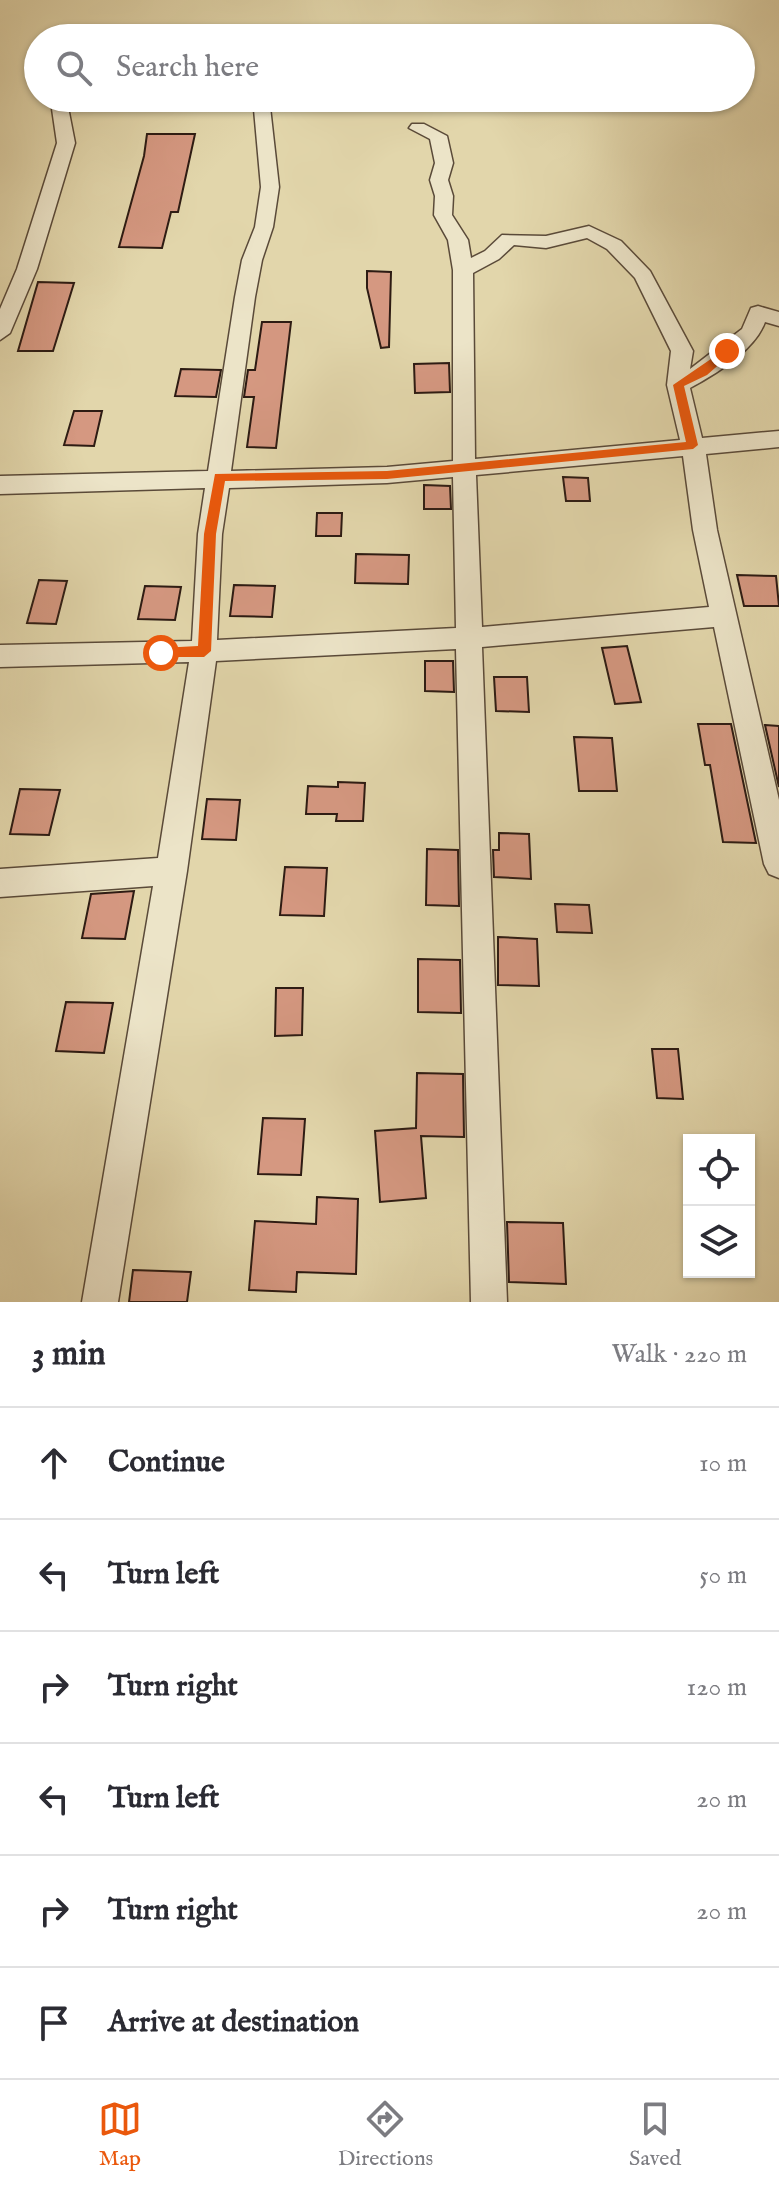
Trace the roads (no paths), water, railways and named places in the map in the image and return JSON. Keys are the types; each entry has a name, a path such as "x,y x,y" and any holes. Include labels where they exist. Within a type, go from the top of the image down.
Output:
{"street":[{"path":"0,333 27,269 66,143 61,112"},
{"path":"100,1302 172,871 204,651 210,534 245,297 252,260 264,227 270,187 262,112"},
{"path":"418,128 438,136 444,163 439,180 444,196 443,215 458,240 463,270 464,466 489,1302"},
{"path":"463,270 492,255 509,239 546,242 589,232 614,245 643,275 682,351 678,385 693,445 705,530 779,864"},
{"path":"678,385 703,372 751,332 758,313 779,319"},
{"path":"0,485 387,475 779,439"},
{"path":"0,656 470,639 724,616"},
{"path":"0,883 172,871"}]}
